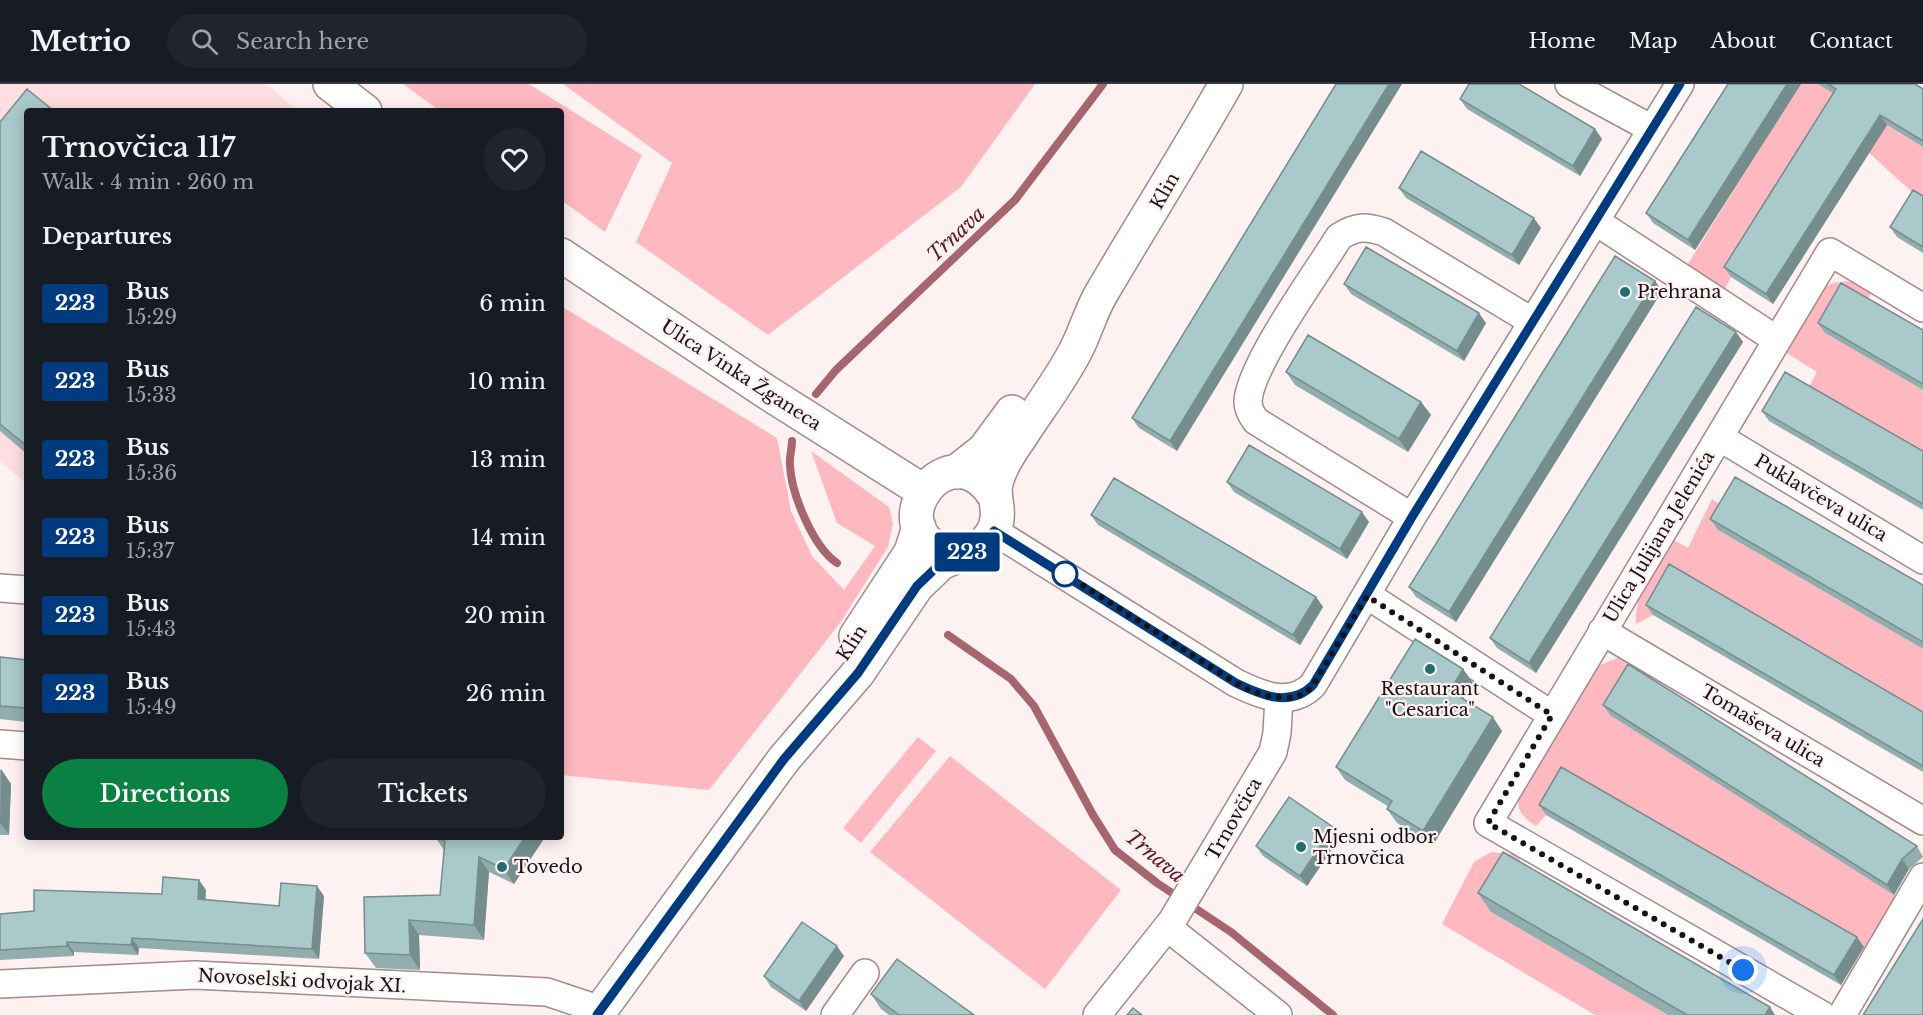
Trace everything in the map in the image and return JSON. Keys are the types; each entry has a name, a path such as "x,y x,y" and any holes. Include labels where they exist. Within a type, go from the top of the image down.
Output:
{"street":[{"path":"330,84 361,108"},
{"name":"Klin","path":"994,495 1009,454 1070,362 1100,296 1151,214 1226,84"},
{"path":"1569,84 1652,129"},
{"path":"994,531 1236,683 1279,698 1305,694 1313,685 1412,517 1680,84"},
{"path":"1595,221 1777,340"},
{"path":"1412,517 1256,421 1250,412 1248,401 1258,368 1339,237 1353,227 1367,227 1384,232 1533,322"},
{"name":"Ulica Julijana Jelenića","path":"1822,1015 1488,823 1830,252 1923,308"},
{"name":"Ulica Vinka Žganeca","path":"564,257 776,398 923,491"},
{"name":"Klin","path":"956,472 972,462 997,435 1054,346 1100,296"},
{"name":"Puklavčeva ulica","path":"1719,437 1923,560"},
{"path":"956,472 978,478 994,495 997,519 994,531 982,545 965,553 942,551 924,537 916,515 923,491 932,481 956,472"},
{"name":"Klin","path":"784,759 839,662 911,552 919,527"},
{"name":"Klin","path":"599,1012 784,759 858,673 925,578 941,563 965,553"},
{"path":"0,588 24,590"},
{"path":"1367,596 1552,715"},
{"name":"Tomaševa ulica","path":"1602,631 1923,821"},
{"name":"Trnovčica","path":"1097,1015 1169,924 1199,879 1273,752 1277,733 1279,698"},
{"path":"0,744 24,746"},
{"path":"1842,1015 1923,877"},
{"path":"1169,924 1278,1015"},
{"path":"835,1015 865,973"},
{"name":"Novoselski odvojak XI.","path":"0,984 195,975 547,992 599,1012"}],"shaded area":[{"path":"0,84 266,84 294,108 24,108 24,481 0,461"},
{"path":"403,84 529,84 642,155 605,232 564,202 564,108 436,108"},
{"path":"563,84 1035,84 961,187 768,335 636,242 672,163"},
{"path":"1800,84 1819,84 1923,147 1923,202 1869,153 1731,277 1725,289 1686,267"},
{"path":"1848,281 1873,288 1866,304 1825,333 1923,390 1923,457 1807,390 1817,372 1785,352 1820,291 1832,283"},
{"path":"564,308 777,438 791,511 812,556 844,590 875,546 837,523 811,451 889,507 893,523 888,547 840,623 709,790 564,775"},
{"path":"1712,499 1729,511 1718,530 1923,649 1923,718 1653,615 1636,624 1636,612 1642,589 1652,569 1672,539 1688,548"},
{"path":"1617,658 1627,658 1642,665 1635,674 1840,860 1898,897 1865,947 1569,777 1546,815 1536,826 1522,814 1518,802 1519,789 1596,667"},
{"path":"918,737 936,751 861,843 843,828"},
{"path":"950,756 1121,890 1045,989 870,852"},
{"path":"1491,852 1521,855 1516,870 1491,912 1668,1015 1595,1015 1442,924 1474,862"}],"building":[{"path":"1336,84 1389,84 1170,441 1132,418"},
{"path":"1469,84 1519,84 1595,129 1573,166 1460,99"},
{"path":"1728,84 1787,84 1688,240 1646,213"},
{"path":"1828,84 1915,84 1923,89 1923,141 1880,115 1766,294 1724,267 1836,89"},
{"path":"27,89 50,108 24,108 24,444 0,424 0,122"},
{"path":"1421,151 1534,218 1512,255 1399,188"},
{"path":"1913,190 1923,196 1923,247 1890,227"},
{"path":"1366,247 1479,313 1457,351 1344,284"},
{"path":"1615,256 1655,281 1449,612 1409,587"},
{"path":"1841,283 1923,330 1923,384 1818,323"},
{"path":"1696,307 1736,332 1529,663 1490,638"},
{"path":"1308,335 1421,402 1399,439 1286,372"},
{"path":"1785,372 1923,451 1923,504 1762,411"},
{"path":"1249,445 1362,512 1340,549 1227,482"},
{"path":"1735,477 1923,585 1923,642 1710,519"},
{"path":"1114,478 1316,597 1293,635 1091,515"},
{"path":"1669,564 1923,712 1923,766 1646,605"},
{"path":"1415,639 1463,669 1450,691 1493,717 1423,831 1387,809 1392,801 1336,767"},
{"path":"0,657 24,660 24,708 0,706"},
{"path":"1628,664 1917,846 1902,859 1887,885 1603,705"},
{"path":"1561,767 1857,937 1834,975 1539,805"},
{"name":"Mjesni odbor Trnovčica","path":"1289,797 1333,827 1300,876 1256,846"},
{"path":"443,840 523,840 504,869 479,857 474,925 409,920 410,955 365,953 364,897 440,895 445,841"},
{"path":"1503,852 1770,1007 1765,1015 1687,1015 1478,893"},
{"path":"163,877 199,880 198,899 279,906 281,883 317,886 312,949 132,938 131,945 67,942 67,946 0,950 0,914 34,911 34,890 162,894"},
{"path":"1923,919 1923,1015 1863,1015"},
{"path":"802,922 837,946 799,1001 764,976"},
{"path":"897,959 974,1015 899,1015 871,994"},
{"path":"1133,1008 1142,1015 1127,1015"}],"waterway":[{"name":"Trnava","path":"816,394 836,370 1015,200 1103,84"},
{"name":"Trnava","path":"792,441 791,477 799,504 820,545 837,563"},
{"name":"Trnava","path":"948,635 1011,679 1034,706 1093,815 1115,850 1157,883 1231,932 1333,1015"}],"bus line":[{"name":"223","path":"597,1015 784,759 858,673 917,586 941,563 977,549 994,531 1251,691 1279,698 1292,698 1305,694 1313,685 1412,517 1680,84"}],"place":[{"name":"Prehrana","path":"1625,292"},
{"name":"Restaurant \"Cesarica\"","path":"1430,669"},
{"name":"Mjesni odbor Trnovčica","path":"1301,847"},
{"name":"Tovedo","path":"502,867"}],"route":[{"path":"1065,574 1236,683 1251,691 1279,698 1292,698 1305,694 1313,685 1367,596 1552,715 1488,823 1743,970"}]}
